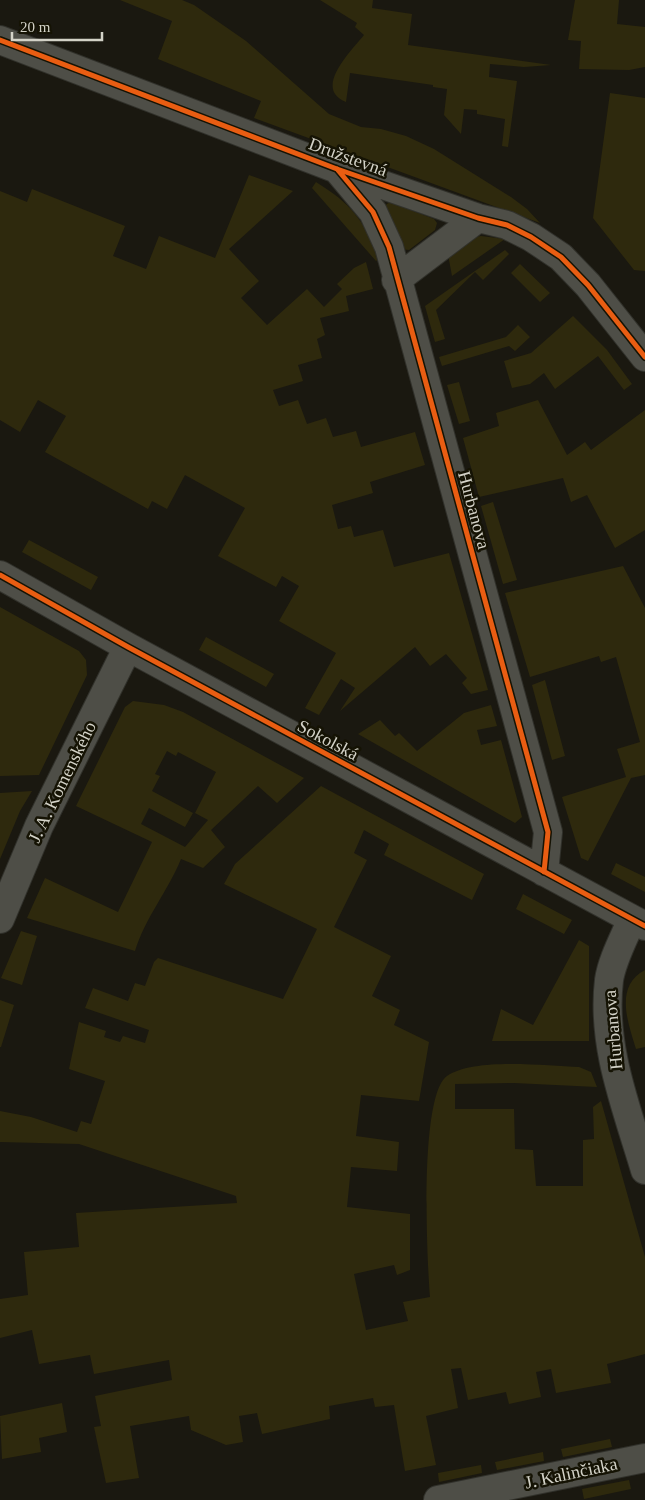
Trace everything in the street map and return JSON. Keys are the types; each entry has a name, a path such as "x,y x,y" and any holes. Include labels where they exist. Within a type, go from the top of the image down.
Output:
{"street":[{"name":"Družstevná","path":"0,40 337,169 478,218 507,225 531,237 561,257 588,284 645,358"},
{"name":"Hurbanova","path":"337,169 373,212 389,247 396,280 548,832 544,872"},
{"path":"396,280 478,218"},
{"name":"Sokolská","path":"0,575 128,647 638,923"},
{"name":"J. A. Komenského","path":"0,919 39,826 128,647"},
{"name":"Hurbanova","path":"638,923 609,979 609,1015 613,1063 645,1170"},
{"name":"J. Kalinčiaka","path":"438,1500 645,1458"}],"shaded area":[{"path":"120,0 182,0 194,5 246,41 329,114 361,127 381,129 406,136 434,149 511,197 527,209 540,223 254,118 261,101 158,59 172,21"},
{"path":"320,0 373,0 372,8 412,14 408,45 551,65 524,67 490,64 489,77 517,81 508,147 502,146 505,119 477,114 477,110 464,109 461,134 444,115 447,89 433,87 433,85 350,73 346,102 337,96 333,88 338,69 364,35 355,27 357,23"},
{"path":"575,0 619,0 617,24 645,27 645,67 629,70 579,69 581,41 568,40"},
{"path":"610,93 645,98 645,271 634,270 593,218"},
{"path":"249,175 293,191 229,249 259,281 241,298 267,325 307,289 324,307 342,289 337,284 354,268 366,262 373,289 346,296 349,311 320,318 325,335 317,339 322,358 298,365 303,381 273,390 279,406 298,400 307,424 326,418 333,437 356,431 361,447 415,432 425,465 370,482 373,493 332,505 338,529 351,526 354,537 383,530 394,567 449,553 488,690 471,694 462,683 467,678 446,654 430,666 415,647 340,711 355,688 341,679 319,715 305,708 336,653 279,621 299,586 282,576 276,587 218,556 245,508 185,475 167,509 152,501 148,509 45,452 66,416 38,400 20,432 0,420 0,191 27,202 32,189 125,226 113,256 146,269 159,236 215,258"},
{"path":"316,182 339,198 355,214 368,233 380,258 376,261 312,188"},
{"path":"390,202 434,219 437,223 435,230 409,250 401,249 384,206"},
{"path":"481,236 505,239 452,276 447,249 469,238"},
{"path":"505,250 509,254 483,280 475,272 436,310 445,339 435,342 425,306"},
{"path":"520,264 550,293 540,302 511,273"},
{"path":"573,316 607,350 632,384 624,390 598,356 555,389 544,373 530,384 512,388 504,361 531,353"},
{"path":"518,325 530,337 515,351 509,346 442,366 439,357 506,337"},
{"path":"459,382 470,421 459,424 447,385"},
{"path":"538,400 567,455 585,442 591,450 645,410 645,530 615,548 587,495 571,502 563,478 479,497 463,438 499,426 496,413"},
{"path":"493,502 517,580 503,584 481,506"},
{"path":"29,540 98,577 91,590 22,552"},
{"path":"623,566 645,608 645,775 631,778 588,861 581,858 562,797 626,777 617,749 640,742 616,657 601,662 599,656 530,677 505,593"},
{"path":"0,607 79,651 86,660 87,675 39,775 0,776"},
{"path":"206,637 274,674 266,687 199,650"},
{"path":"545,680 565,756 552,760 532,685"},
{"path":"133,701 164,705 183,712 304,778 277,803 258,786 211,830 225,847 203,868 181,859 139,939 135,951 27,918 45,878 118,912 152,842 76,806 125,707","holes":["167,751 176,756 178,752 216,772 195,813 208,820 185,847 141,824 149,808 185,827 193,813 152,791 160,776 155,774"]},
{"path":"491,705 497,726 477,730 481,745 501,740 522,817 515,823 358,734 380,720 395,736 399,733 417,751 464,713"},
{"path":"321,786 484,874 472,900 384,855 389,844 364,830 354,853 367,860 334,927 391,956 372,996 400,1010 394,1025 429,1042 419,1101 361,1095 356,1136 399,1142 397,1171 351,1167 347,1207 410,1214 410,1270 397,1275 394,1265 354,1274 366,1330 408,1321 403,1302 430,1297 427,1250 429,1145 432,1114 438,1090 447,1076 459,1070 475,1066 530,1064 579,1067 591,1072 597,1087 514,1083 455,1084 455,1109 514,1109 515,1149 533,1150 536,1186 583,1186 583,1140 594,1139 593,1107 601,1101 645,1257 645,1354 607,1364 611,1383 556,1393 551,1369 536,1372 541,1397 509,1404 506,1392 468,1400 461,1368 451,1369 458,1408 426,1416 436,1465 405,1471 394,1405 375,1407 373,1398 329,1406 330,1419 262,1434 257,1413 239,1416 243,1442 226,1445 191,1430 189,1416 130,1426 139,1478 106,1483 94,1427 101,1426 95,1396 172,1380 169,1360 94,1374 90,1355 39,1364 32,1330 0,1338 0,1299 28,1295 24,1252 79,1247 76,1213 237,1203 236,1196 79,1144 0,1142 0,1111 31,1117 77,1132 81,1121 91,1124 105,1081 69,1069 79,1022 106,1031 104,1037 120,1042 123,1036 145,1043 149,1030 85,1008 93,988 128,1001 135,983 145,986 154,962 158,958 283,999 317,929 224,884 235,864"},
{"path":"32,791 20,811 0,859 0,793"},
{"path":"616,863 645,877 645,892 611,874"},
{"path":"523,894 572,920 564,934 516,909"},
{"path":"21,931 37,936 22,985 1,978"},
{"path":"579,940 589,946 589,1041 492,1041 501,1009 533,1025"},
{"path":"645,970 645,1047 636,1049 627,1017 626,995 629,985 635,977"},
{"path":"0,1000 14,1005 1,1047 0,1047"},
{"path":"62,1403 67,1432 39,1438 41,1452 2,1459 0,1416"},
{"path":"610,1439 612,1447 563,1457 561,1449"},
{"path":"543,1452 544,1461 497,1470 495,1462"},
{"path":"481,1465 482,1473 439,1482 438,1473"},
{"path":"629,1480 631,1489 584,1499 582,1489"}],"cycle path":[{"path":"0,40 337,169 478,218 507,225 531,237 561,257 588,285 645,357"},
{"path":"337,169 373,212 389,247 548,832 544,872"},
{"path":"0,575 128,647 645,926"}]}
